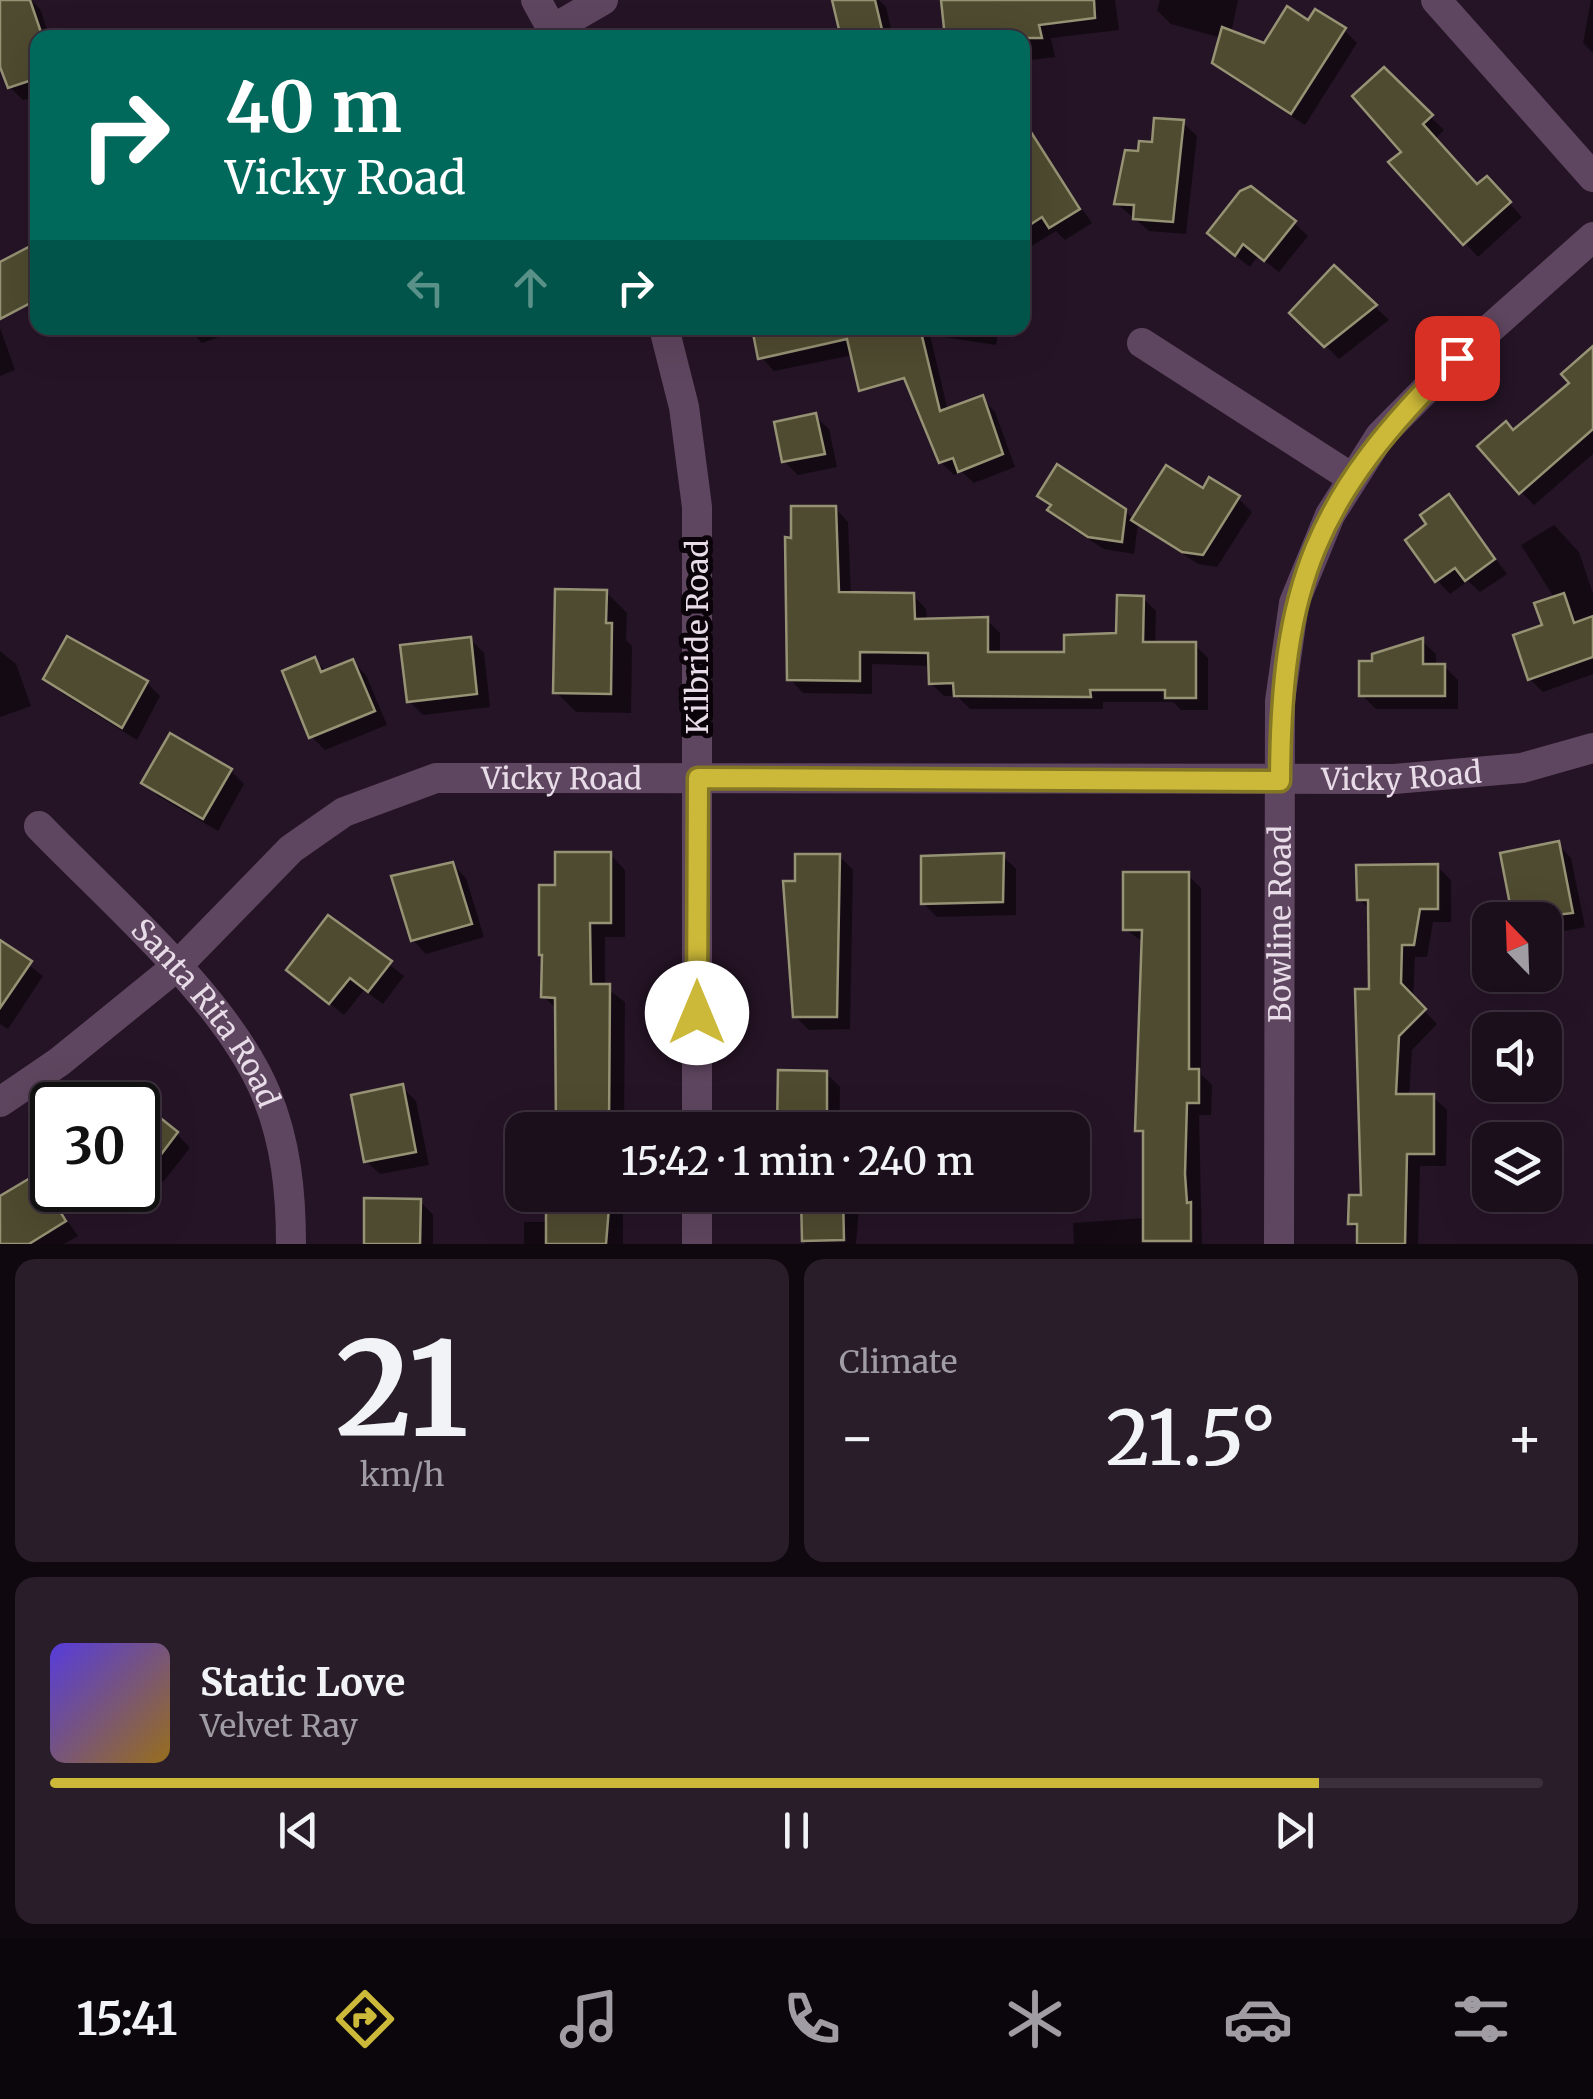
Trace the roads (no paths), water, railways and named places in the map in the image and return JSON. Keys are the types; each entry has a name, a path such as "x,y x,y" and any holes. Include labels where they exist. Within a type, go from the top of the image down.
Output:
{"street":[{"path":"536,0 553,30"},
{"path":"559,30 603,0"},
{"path":"1436,0 1593,177"},
{"name":"Bowline Road","path":"1279,1244 1280,700 1294,603 1330,515 1380,436 1593,238"},
{"name":"Kilbride Road","path":"666,335 684,407 697,506 697,1112"},
{"path":"1142,344 1352,478"},
{"name":"Vicky Road","path":"0,1102 60,1062 176,967 291,849 344,812 436,778 1280,781 1472,774 1522,768 1593,748"},
{"name":"Santa Rita Road","path":"38,826 176,967 234,1036 266,1093 284,1155 290,1244"},
{"path":"696,1244 697,1212"}]}
